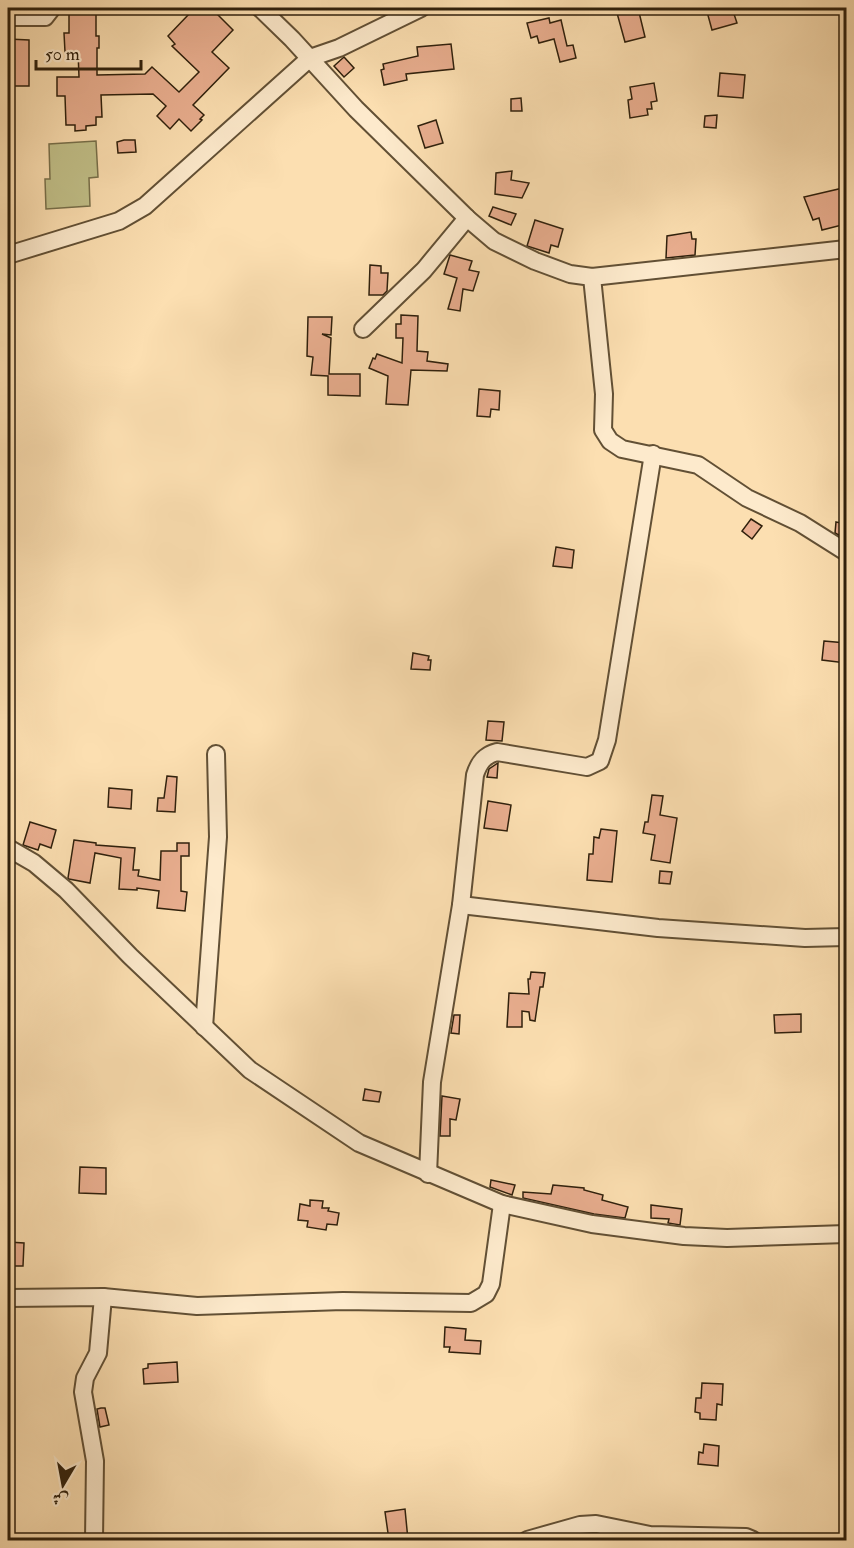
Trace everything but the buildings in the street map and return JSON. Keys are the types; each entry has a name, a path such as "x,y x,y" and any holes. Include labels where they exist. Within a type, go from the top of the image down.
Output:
{"street":[{"path":"8,17 45,17 52,8"},
{"path":"260,8 356,109 466,218 494,241 535,261 570,274 592,277 846,249"},
{"path":"8,255 119,221 145,206 310,58 339,48 420,8"},
{"path":"363,328 424,270 466,218"},
{"path":"592,277 604,394 603,430 610,441 622,449 698,465 747,498 800,523 846,552"},
{"path":"428,1174 432,1082 461,904 478,766 489,754 497,752 587,767 600,761 607,740 653,454"},
{"path":"204,1027 218,837 216,754"},
{"path":"8,848 33,863 66,890 130,956 250,1070 359,1143 502,1204 592,1224 684,1236 727,1238 846,1234"},
{"path":"461,904 669,929 805,938 846,937"},
{"path":"8,1298 103,1297 196,1306 343,1301 471,1303 486,1294 491,1284 502,1204"},
{"path":"94,1540 95,1461 82,1392 85,1378 98,1353 103,1297"},
{"path":"527,1540 580,1525 596,1524 650,1535 746,1537 753,1540"}],"shaded area":[{"path":"96,141 98,177 89,178 90,206 46,209 45,179 50,179 49,144"}]}
